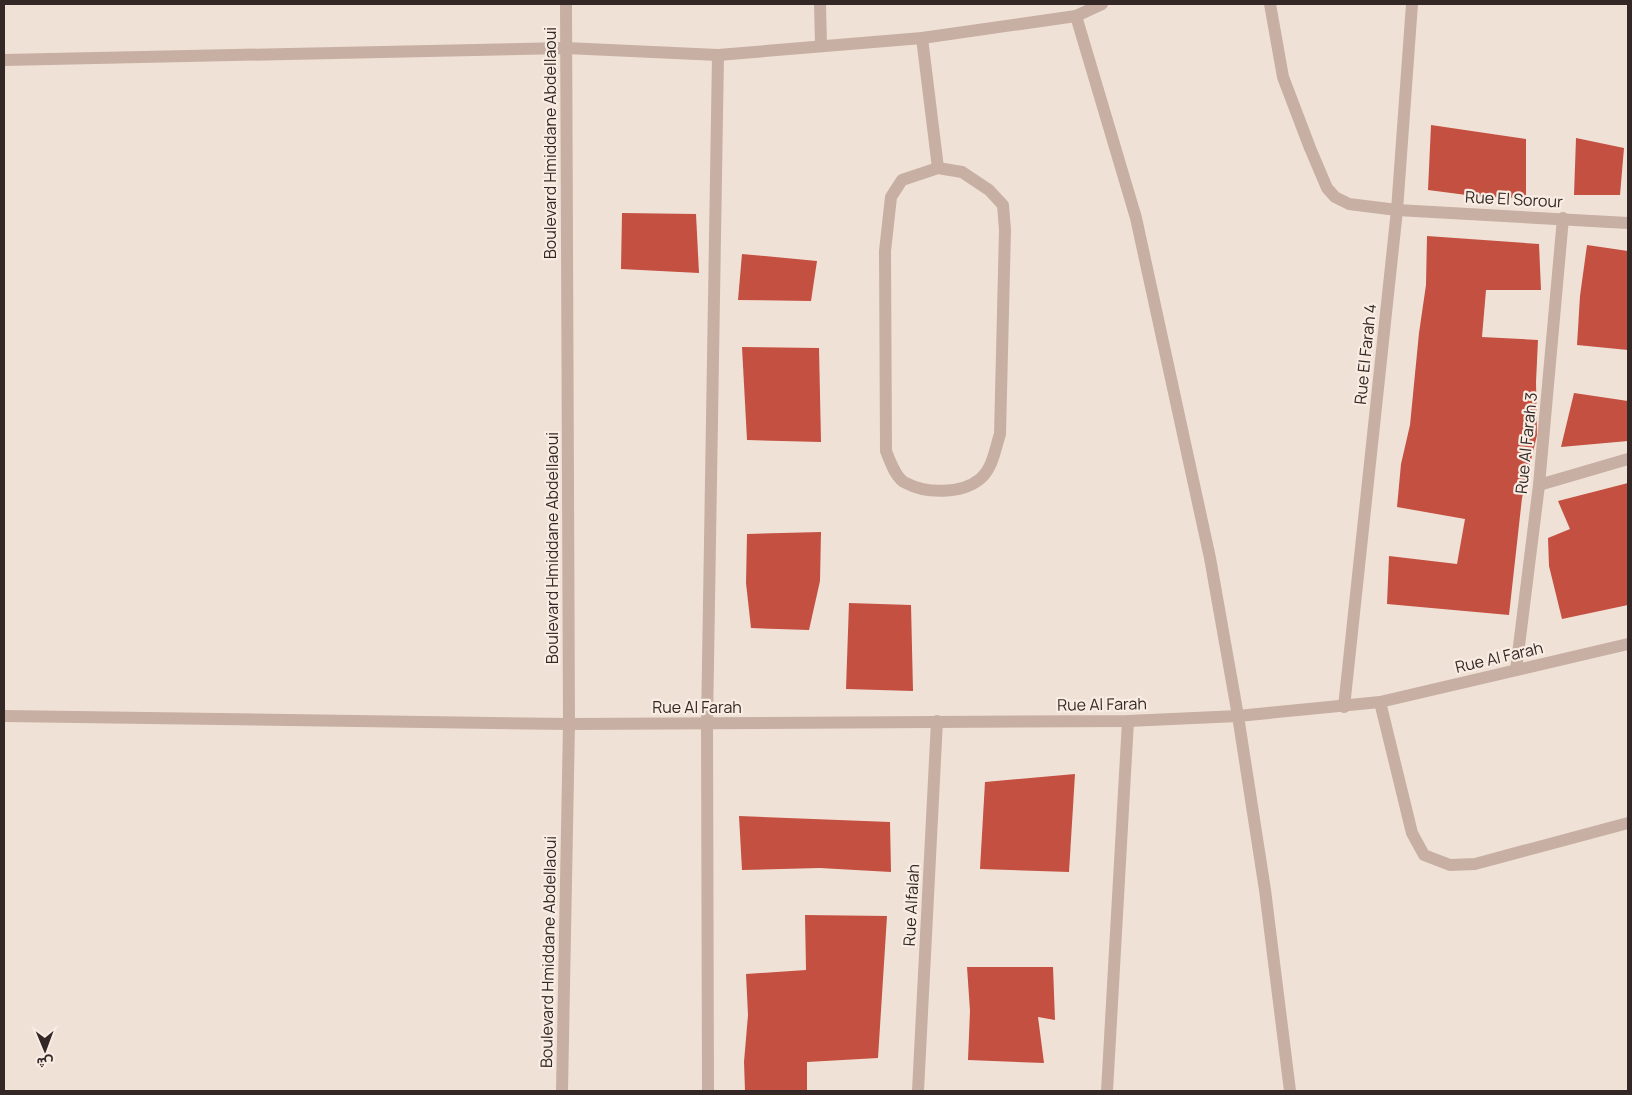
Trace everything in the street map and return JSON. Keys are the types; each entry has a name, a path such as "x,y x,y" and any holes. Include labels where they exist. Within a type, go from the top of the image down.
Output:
{"street":[{"name":"Boulevard Hmiddane Abdellaoui","path":"562,1091 569,724 566,4"},
{"path":"820,4 822,46"},
{"path":"4,60 566,48 718,54 922,38 1076,16 1102,4"},
{"name":"Rue El Sorour","path":"1270,4 1283,77 1327,188 1335,197 1349,204 1397,210 1628,223"},
{"name":"Rue El Farah 4","path":"1344,707 1397,210 1412,4"},
{"path":"1076,16 1138,228 1208,548 1238,716 1265,890 1290,1091"},
{"path":"922,38 938,168"},
{"path":"708,1091 707,724 718,54"},
{"path":"938,168 962,172 989,190 1003,205 1005,230 1000,434 990,466 980,479 962,488 932,490 904,483 893,467 886,451 885,251 891,197 902,180 938,168"},
{"name":"Rue Al Farah 3","path":"1516,670 1539,484 1563,218"},
{"path":"1539,484 1628,459"},
{"name":"Rue Al Farah","path":"4,716 569,724 937,720 1128,721 1238,716 1380,702 1628,644"},
{"path":"1380,702 1412,832 1424,855 1450,864 1475,864 1628,824"},
{"name":"Rue Alfalah","path":"918,1091 937,720"},
{"path":"1107,1091 1128,721"}],"building":[{"path":"1431,125 1526,139 1526,198 1482,197 1428,190"},
{"path":"1576,138 1624,148 1620,195 1574,195"},
{"path":"622,213 696,214 699,273 621,269"},
{"path":"1427,236 1539,244 1541,290 1486,290 1482,337 1538,340 1536,382 1537,435 1522,498 1509,615 1387,604 1389,556 1457,564 1465,519 1397,507 1401,464 1410,425 1419,333 1426,285"},
{"path":"1587,245 1628,251 1628,350 1577,345 1580,296"},
{"path":"742,254 817,261 811,301 738,300"},
{"path":"742,347 819,348 821,442 747,440"},
{"path":"1574,393 1628,401 1628,441 1561,447"},
{"path":"1628,483 1628,605 1562,619 1549,566 1548,538 1570,529 1558,501"},
{"path":"821,532 820,581 809,630 751,628 746,583 747,534"},
{"path":"849,603 911,605 913,691 846,689"},
{"path":"1075,774 1069,872 980,869 985,782"},
{"path":"739,816 890,822 891,872 820,868 742,870"},
{"path":"805,915 887,916 878,1058 807,1062 807,1091 745,1091 744,1062 748,1015 746,974 806,970"},
{"path":"967,967 1053,967 1055,1020 1038,1017 1044,1063 968,1060 970,1011"}]}
